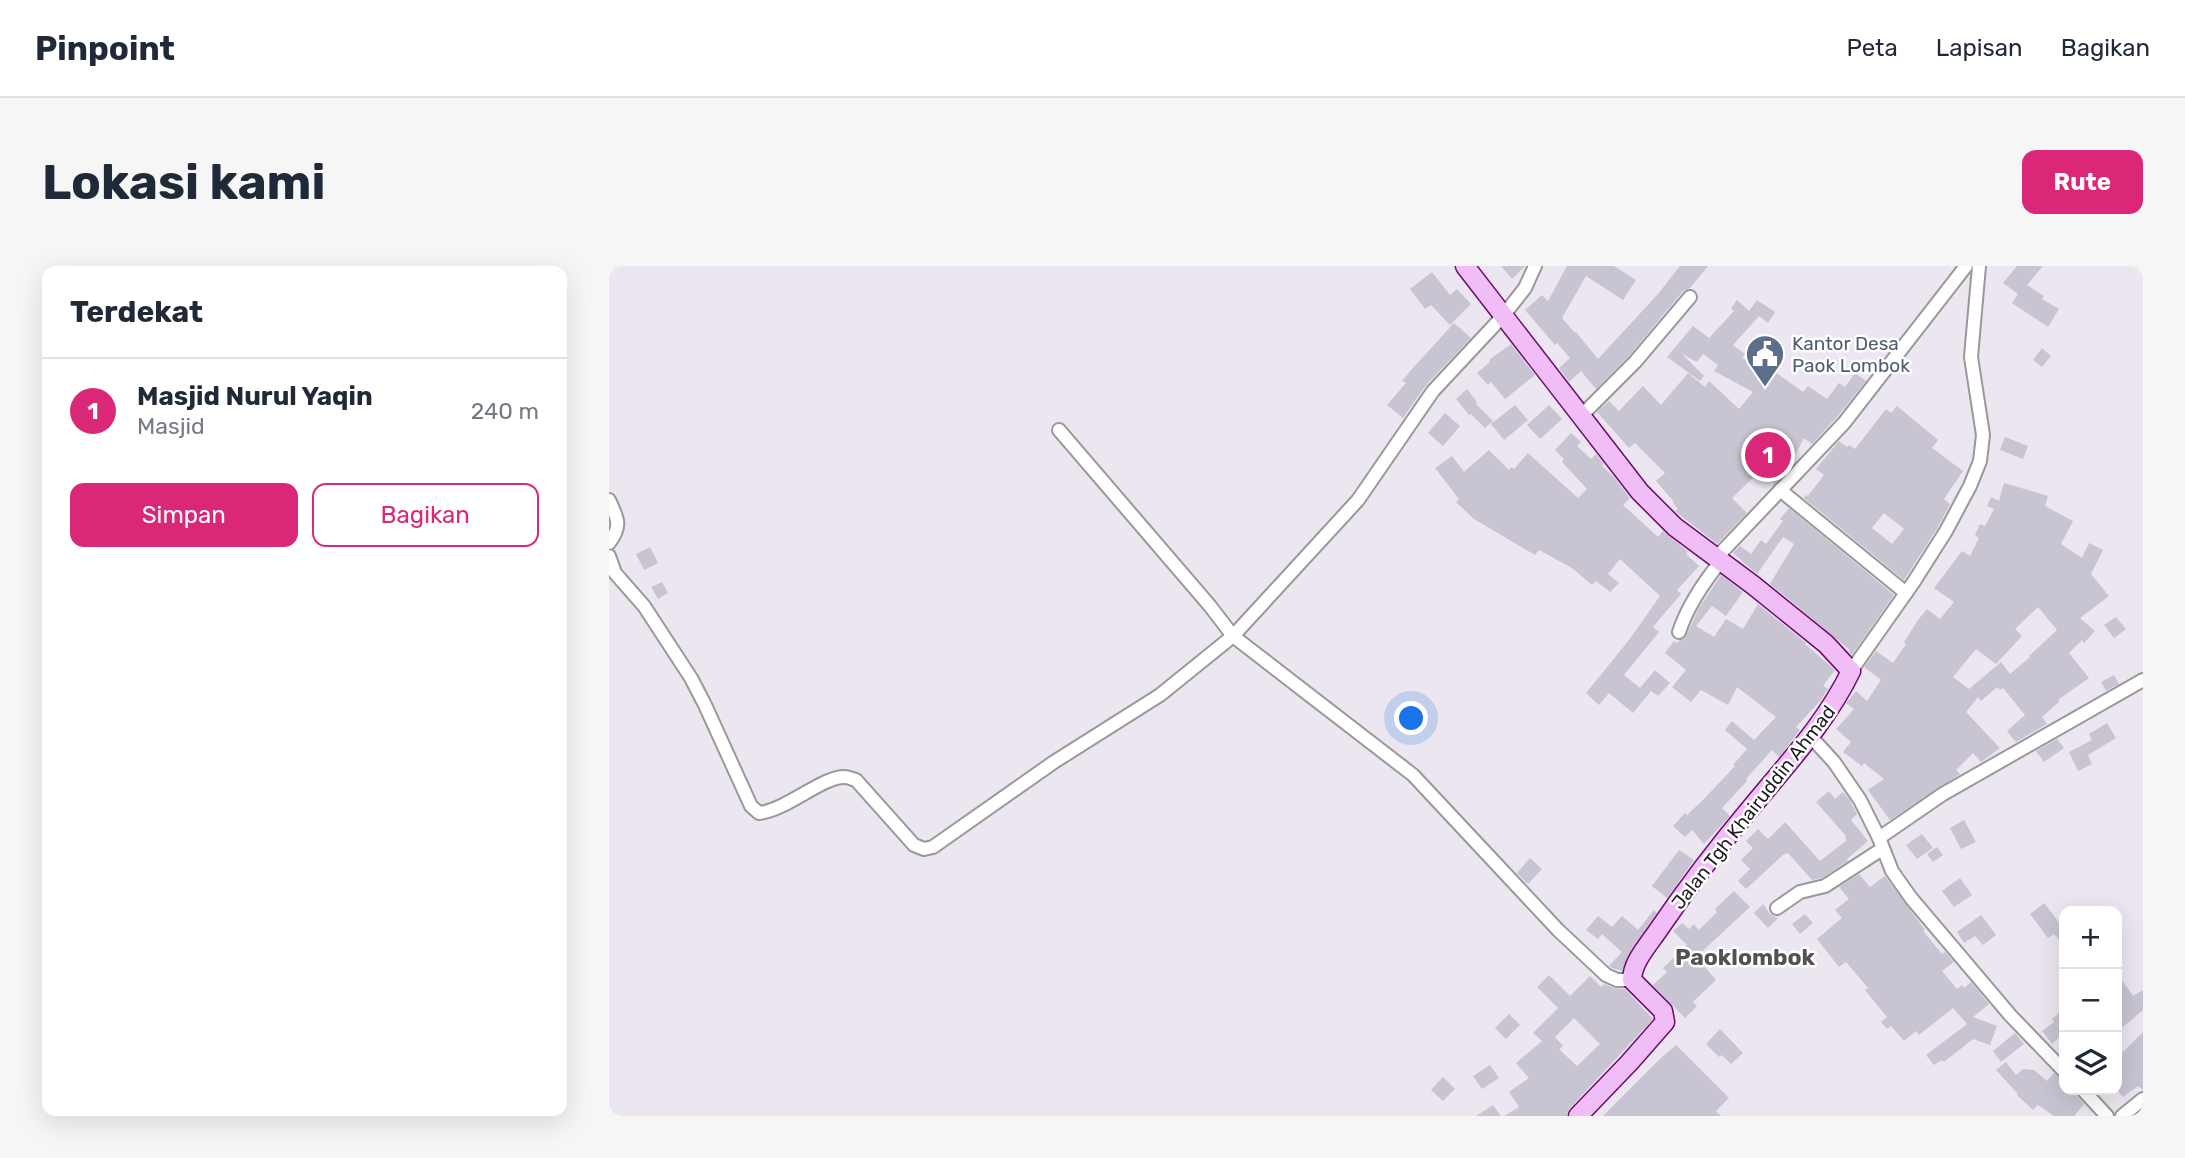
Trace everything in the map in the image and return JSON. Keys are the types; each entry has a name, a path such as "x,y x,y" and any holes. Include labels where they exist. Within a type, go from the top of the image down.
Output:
{"street":[{"path":"1465,266 1640,492 1675,527 1753,584 1826,644 1851,671 1946,531 1980,461 1983,435 1971,357 1979,266"},
{"path":"609,556 615,573 644,606 691,678 751,806 759,813 772,811 843,777 856,780 914,845 923,849 933,847 1054,762 1160,695 1233,636 1358,500 1433,391 1503,316 1525,288 1535,266"},
{"path":"1679,632 1686,611 1719,559 1843,423 1966,266"},
{"path":"1582,415 1635,362 1691,297"},
{"path":"1059,430 1233,636 1413,775 1558,930 1606,975 1617,980 1632,981 1663,1011 1665,1022 1578,1116"},
{"path":"1780,490 1906,593"},
{"path":"609,500 618,524 617,533 609,543"},
{"name":"Jalan Tgh Khairuddin Ahmad","path":"1632,981 1638,961 1686,891 1728,835 1811,737 1851,671"},
{"path":"1777,908 1800,892 1825,886 1943,794 2143,680"},
{"path":"1811,737 1841,772 1860,800 1892,871 1910,898 2010,1015 2059,1066"},
{"path":"2088,1095 2107,1116"},
{"path":"2122,1116 2143,1099"}],"building":[{"path":"1501,266 1525,266 1512,279"},
{"path":"1567,266 1614,266 1636,280 1623,300 1586,276 1562,318 1598,359 1680,266 1708,266 1690,288 1683,291 1629,356 1596,389 1581,371 1569,382 1559,368 1570,358 1525,310 1542,295 1548,301"},
{"path":"2017,266 2043,266 2027,285 2044,296 2042,299 2059,309 2048,327 2012,303 2018,294 2003,283"},
{"path":"1432,272 1450,295 1457,289 1471,304 1450,325 1431,305 1425,309 1410,289"},
{"path":"1737,300 1749,311 1757,300 1775,312 1768,323 1759,316 1733,345 1745,354 1742,358 1774,374 1775,372 1803,392 1808,386 1827,399 1839,383 1845,387 1855,373 1866,381 1812,444 1804,438 1787,470 1775,483 1756,475 1732,498 1747,513 1717,544 1675,511 1678,509 1674,502 1656,481 1665,473 1635,443 1629,448 1597,412 1609,401 1619,411 1643,386 1661,405 1688,373 1705,387 1709,381 1739,409 1753,392 1714,371 1718,365 1703,354 1697,362 1682,354 1704,376 1700,381 1667,357 1693,326 1709,338 1734,311 1731,308"},
{"path":"1454,323 1471,338 1426,385 1403,418 1387,405 1406,383 1402,381"},
{"path":"1511,344 1535,375 1505,399 1491,382 1488,385 1477,373 1489,360"},
{"path":"2042,348 2051,356 2042,367 2033,360"},
{"path":"1467,389 1476,404 1493,421 1485,428 1469,415 1456,399"},
{"path":"1515,405 1528,420 1504,440 1491,424"},
{"path":"1549,405 1562,419 1540,439 1527,425"},
{"path":"1897,406 1938,440 1932,448 1963,471 1944,499 1950,504 1938,527 1904,580 1804,498 1824,475 1816,469 1839,441 1855,449 1886,409 1891,413","holes":["1884,513 1904,529 1892,544 1872,528"]},
{"path":"1445,413 1460,426 1443,446 1428,433"},
{"path":"1571,433 1581,442 1577,446 1591,459 1596,454 1604,464 1602,466 1630,498 1623,505 1658,537 1663,531 1688,551 1686,554 1699,566 1677,590 1681,594 1653,627 1659,632 1624,675 1640,688 1655,670 1670,683 1658,696 1651,691 1633,713 1609,693 1599,705 1586,693 1660,596 1620,559 1608,574 1619,583 1610,592 1596,581 1592,585 1572,568 1539,550 1535,555 1474,519 1456,502 1459,499 1435,468 1452,456 1464,472 1489,450 1509,470 1511,467 1514,469 1528,453 1578,498 1587,489 1562,462 1564,459 1555,450"},
{"path":"2005,437 2028,446 2023,459 2000,450"},
{"path":"2004,483 2048,496 2045,506 2073,521 2061,544 2082,558 2089,543 2103,550 2091,574 2109,596 2080,618 2095,631 2069,653 2089,678 2058,700 2042,717 2047,724 2016,742 2007,731 2025,715 2003,688 2000,690 1997,687 1981,701 1978,697 1966,712 2000,748 1981,762 1973,753 1956,770 1960,774 1890,820 1868,790 1884,779 1864,763 1862,766 1843,752 1851,742 1836,729 1854,709 1846,703 1856,691 1867,701 1881,680 1864,667 1876,651 1893,663 1927,609 1940,619 1954,602 1934,588 1962,551 1970,556 1979,538 1975,535 1980,524 1985,526 1994,509 1987,506 1991,497 1999,501","holes":["2038,607 2057,630 2010,674 2001,662 1969,689 1953,677 1976,649 1996,664 2022,636 2015,629"]},
{"path":"1789,508 1894,595 1852,655 1850,650 1770,584 1794,544 1783,537 1757,574 1733,553 1740,546 1751,554 1761,540 1766,544"},
{"path":"650,547 658,563 644,570 636,554"},
{"path":"1721,575 1743,592 1726,616 1712,606 1696,626 1714,637 1726,619 1743,629 1758,604 1835,670 1823,686 1828,689 1821,700 1796,727 1800,730 1779,757 1772,750 1746,779 1722,808 1730,816 1704,844 1692,830 1685,837 1673,826 1703,800 1747,749 1725,730 1732,721 1754,740 1776,717 1737,687 1728,705 1701,690 1691,702 1672,687 1686,670 1665,653 1674,641 1676,643 1685,638 1699,608"},
{"path":"662,582 668,593 658,599 651,587"},
{"path":"2116,617 2126,629 2114,638 2104,625"},
{"path":"2114,675 2119,684 2106,691 2101,682"},
{"path":"2107,723 2116,738 2088,755 2092,764 2078,771 2069,752 2092,740 2089,734"},
{"path":"2057,739 2064,748 2044,762 2036,751"},
{"path":"1829,791 1835,799 1843,792 1849,799 1857,814 1851,820 1868,841 1847,859 1848,861 1822,878 1812,880 1788,853 1784,854 1746,889 1738,881 1750,869 1741,860 1753,848 1746,841 1758,829 1768,839 1785,822 1820,861 1847,840 1816,802"},
{"path":"1964,820 1976,842 1961,849 1950,828"},
{"path":"1922,834 1933,848 1917,859 1906,845"},
{"path":"1937,847 1943,855 1933,862 1927,854"},
{"path":"1679,850 1694,860 1667,898 1652,886"},
{"path":"1530,858 1542,869 1528,884 1517,873"},
{"path":"1859,874 1870,887 1885,876 1925,930 1923,931 1942,954 1945,952 1954,962 1942,971 1957,989 1962,985 1964,988 1971,982 1989,1004 1973,1017 1997,1026 1990,1045 1973,1039 1944,1062 1942,1060 1934,1065 1926,1055 1967,1024 1953,1008 1919,1035 1916,1031 1904,1041 1891,1026 1887,1029 1881,1022 1887,1017 1846,962 1839,967 1817,939 1842,918 1835,910 1849,899 1839,887"},
{"path":"1960,878 1972,895 1954,907 1942,891"},
{"path":"1734,891 1750,907 1696,957 1716,980 1693,1002 1697,1006 1685,1018 1653,985 1667,972 1663,968 1687,945 1673,931 1682,923 1689,929 1694,924 1699,930 1717,912 1715,909"},
{"path":"2044,903 2059,922 2059,940 2054,934 2048,938 2030,914"},
{"path":"1763,904 1770,914 1778,918 1768,928 1754,913"},
{"path":"1654,910 1657,913 1632,948 1622,971 1609,966 1622,952 1602,934 1598,939 1586,930 1598,916 1612,927 1622,916 1638,930"},
{"path":"1805,914 1813,923 1800,934 1792,924"},
{"path":"1981,915 1996,935 1983,945 1975,936 1964,943 1957,932"},
{"path":"1549,975 1570,996 1590,976 1601,987 1604,984 1625,989 1653,1019 1570,1108 1567,1116 1504,1116 1519,1107 1509,1092 1529,1078 1516,1063 1542,1041 1533,1033 1558,1008 1537,987","holes":["1574,1018 1600,1044 1577,1066 1559,1049 1563,1046 1555,1037"]},
{"path":"2122,980 2133,996 2143,990 2143,1010 2122,1028"},
{"path":"2059,1013 2059,1038 2052,1044 2042,1031 2054,1022 2052,1019"},
{"path":"1509,1014 1520,1025 1506,1039 1495,1028"},
{"path":"1720,1029 1743,1053 1731,1064 1706,1044"},
{"path":"2143,1032 2143,1090 2138,1086 2123,1097 2121,1095 2123,1052"},
{"path":"2015,1033 2024,1044 2001,1062 1993,1051"},
{"path":"1676,1045 1729,1098 1716,1111 1721,1116 1603,1116 1662,1057"},
{"path":"2006,1062 2016,1075 2023,1069 2034,1070 2047,1081 2054,1073 2059,1076 2059,1095 2076,1095 2084,1104 2074,1116 2054,1116 2038,1105 2033,1110 1996,1070"},
{"path":"1490,1065 1499,1078 1482,1089 1473,1076"},
{"path":"1443,1077 1455,1089 1443,1101 1431,1090"},
{"path":"1493,1105 1501,1116 1476,1116"}],"place":[{"name":"Kantor Desa Paok Lombok","path":"1765,388"},
{"name":"Masjid Nurul Yaqin","path":"1768,455"}],"district":[{"name":"Paoklombok","path":"1745,957"}]}
